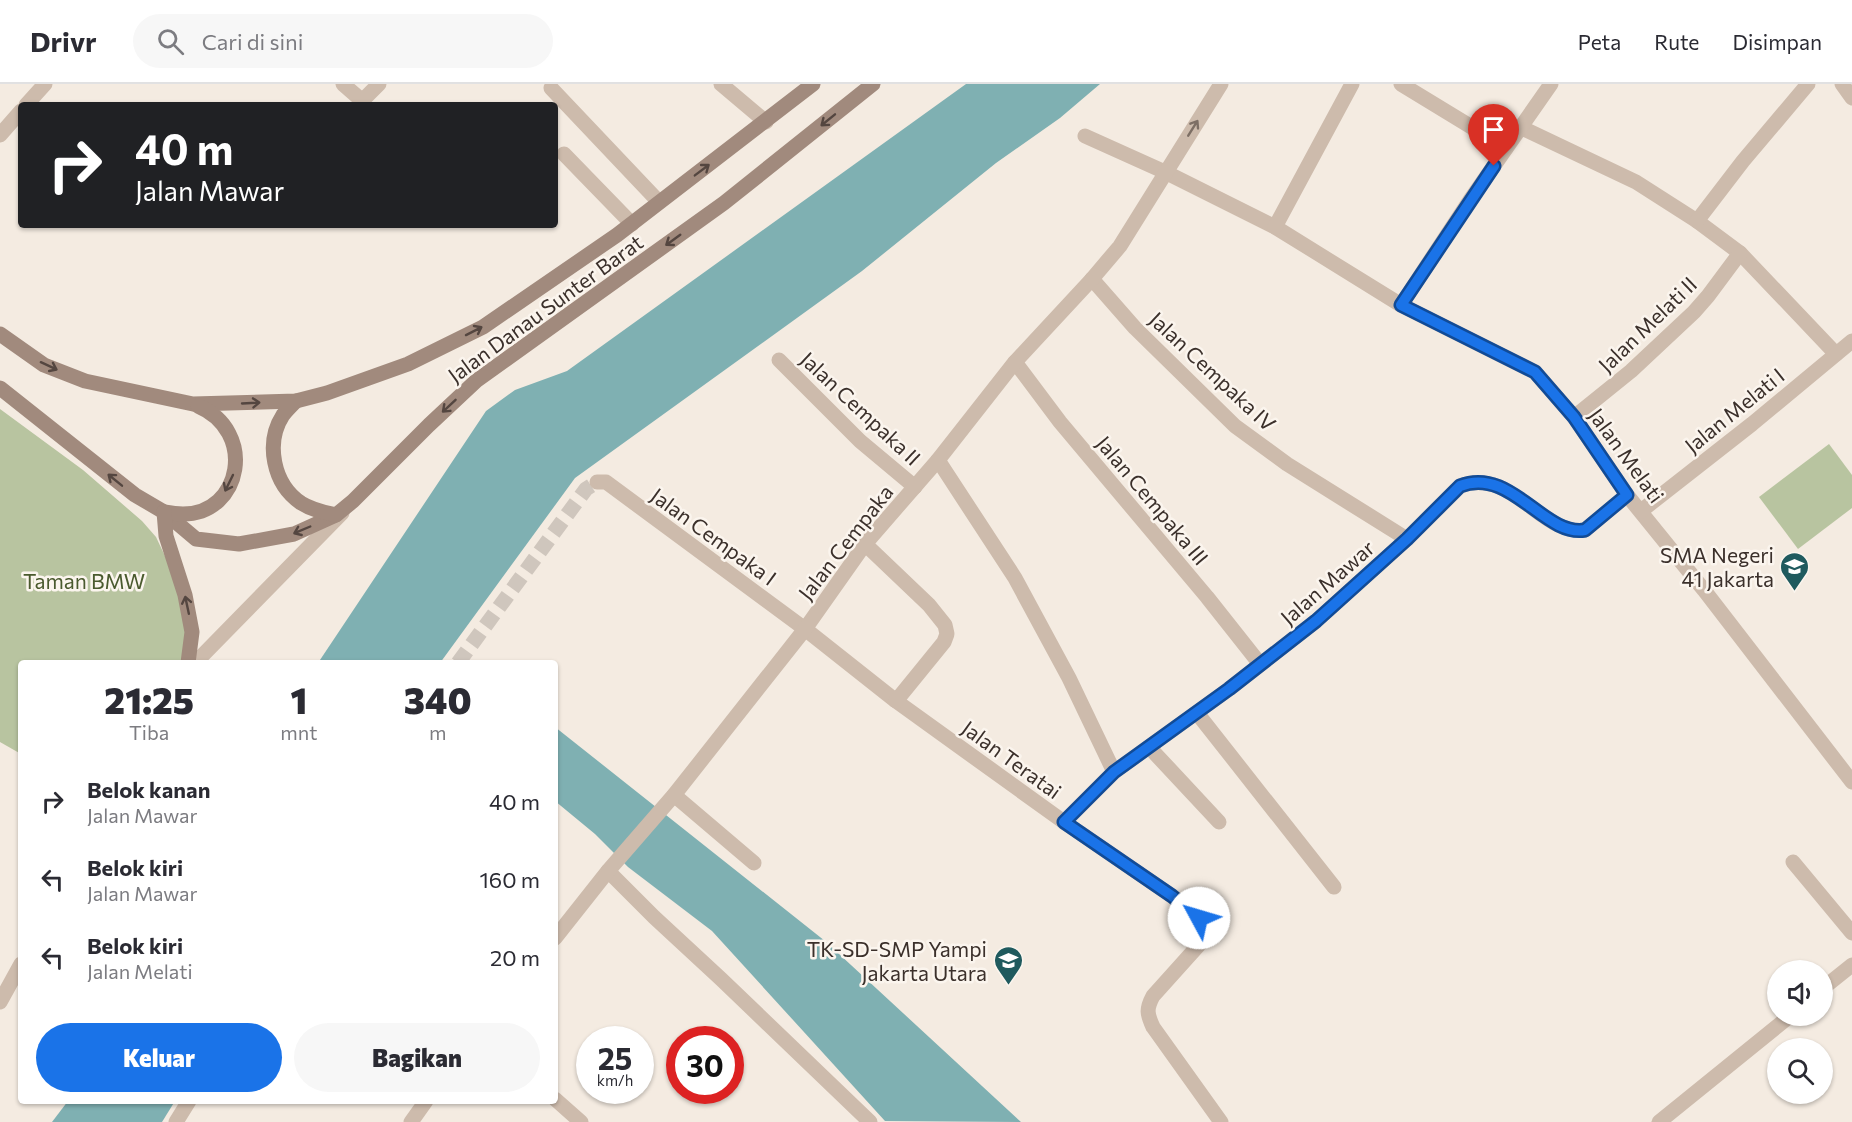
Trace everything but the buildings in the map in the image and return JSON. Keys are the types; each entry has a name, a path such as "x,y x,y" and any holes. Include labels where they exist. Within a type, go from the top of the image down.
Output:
{"main road":[{"name":"Jalan Danau Sunter Barat","path":"0,334 44,365 85,381 193,404 296,401 327,393 408,364 483,327 632,224 813,84"},
{"name":"Jalan Danau Sunter Barat","path":"0,388 135,495 164,512 196,539 239,544 294,534 336,515 476,381 724,203 873,84"},
{"path":"296,401 283,416 275,433 273,453 277,472 286,489 300,502 317,511 336,515"},
{"path":"188,660 192,632 185,595 166,536 164,512 184,514 203,510 220,499 231,483 236,464 235,444 226,426 211,412 193,404"}],"street":[{"path":"29,102 45,84"},
{"path":"343,84 362,99 366,98 379,84"},
{"path":"721,84 766,122"},
{"name":"Jalan Cempaka","path":"558,934 612,867 663,809 805,629 865,544 938,460 1015,362 1120,246 1221,84"},
{"path":"1275,227 1352,84"},
{"path":"1401,84 1506,148"},
{"path":"1401,305 1551,84"},
{"path":"1697,221 1743,161 1808,84"},
{"path":"1842,84 1852,98"},
{"path":"551,88 659,202"},
{"path":"0,135 18,114"},
{"path":"1520,127 1636,182 1697,221 1740,253 1836,354"},
{"name":"Jalan Melati","path":"1086,136 1166,172 1275,227 1401,305 1535,372 1574,417 1627,495 1852,782"},
{"path":"564,154 632,224"},
{"name":"Jalan Melati II","path":"1574,417 1631,371 1694,312 1740,253"},
{"name":"Jalan Cempaka IV","path":"1092,279 1135,328 1235,426 1287,464 1407,539"},
{"name":"Jalan Melati I","path":"1641,511 1752,424 1852,341"},
{"name":"Jalan Cempaka II","path":"779,360 860,441 915,487"},
{"name":"Jalan Cempaka III","path":"1015,362 1060,422 1200,588 1260,664"},
{"path":"938,460 1015,578 1069,678 1114,772"},
{"name":"Jalan Mawar","path":"1064,822 1114,772 1197,713 1316,621 1407,539 1460,486 1472,481 1494,484 1548,519 1579,531 1585,530 1627,495"},
{"name":"Jalan Cempaka I","path":"597,482 606,482 805,629"},
{"path":"198,660 353,501"},
{"path":"865,544 929,605 945,625 947,634 944,642 896,701"},
{"name":"Jalan Teratai","path":"805,629 896,701 1064,822 1172,896 1199,918 1207,930 1206,937 1153,996 1147,1014 1153,1027 1221,1122"},
{"path":"1197,713 1334,888"},
{"path":"1149,747 1219,822"},
{"path":"674,795 754,863"},
{"path":"1793,862 1852,933"},
{"path":"612,867 654,918 870,1122"},
{"path":"1833,981 1852,967"},
{"path":"0,1002 18,969"},
{"path":"1659,1122 1778,1026"},
{"path":"558,1102 581,1122"},
{"path":"176,1122 187,1104"},
{"path":"411,1122 424,1104"}],"green space":[{"name":"Taman BMW","path":"0,409 83,470 142,521 156,537 181,590 188,623 182,660 18,660 18,752 0,742"},
{"path":"1829,444 1852,475 1852,508 1798,549 1759,497"}],"water":[{"path":"966,84 1100,84 1060,118 996,163 862,271 575,478 442,660 320,660 486,411 515,390 567,371"},
{"path":"558,729 825,941 1021,1122 885,1121 712,931 628,867 595,834 558,803"},
{"path":"66,1104 173,1104 162,1122 52,1122"}],"tunnel":[{"path":"460,660 586,489 597,482"}],"place":[{"name":"SMA Negeri 41 Jakarta","path":"1795,592"},
{"name":"TK-SD-SMP Yampi Jakarta Utara","path":"1008,986"}],"route":[{"path":"1199,918 1172,896 1064,822 1114,772 1229,689 1316,621 1407,539 1460,486 1472,481 1494,484 1548,519 1579,531 1585,530 1627,495 1574,417 1535,372 1401,305 1494,166"}]}
